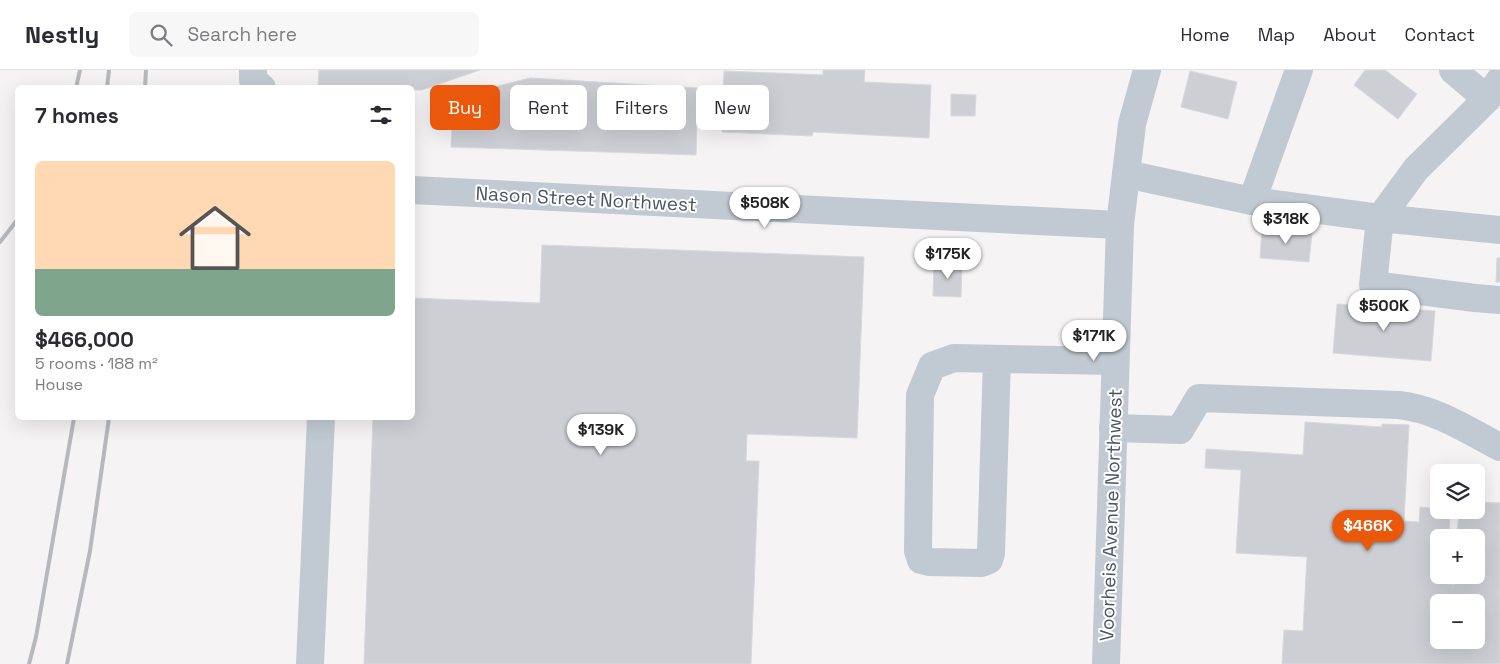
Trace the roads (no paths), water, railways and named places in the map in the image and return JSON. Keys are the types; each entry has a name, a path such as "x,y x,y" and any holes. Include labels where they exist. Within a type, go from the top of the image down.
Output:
{"street":[{"path":"253,70 253,80 259,85"},
{"name":"Voorheis Avenue Northwest","path":"1106,664 1120,225 1132,124 1148,70"},
{"path":"1252,201 1299,70"},
{"path":"1453,70 1494,90 1416,169 1380,218 1373,285 1500,300"},
{"path":"1126,174 1252,201 1380,218 1500,230"},
{"name":"Nason Street Northwest","path":"415,190 1120,225"},
{"path":"997,359 991,553 989,560 982,563 929,562 921,560 918,551 920,395 932,366 954,358 997,359 1115,362"},
{"path":"1113,428 1180,430 1199,398 1399,405 1414,406 1430,411 1500,448"},
{"path":"310,664 322,420"}],"railway":[{"path":"77,85 80,70"},
{"path":"107,85 109,70"},
{"path":"145,85 146,70"},
{"path":"0,242 15,223"},
{"path":"29,664 36,637 74,420"},
{"path":"67,664 90,551 109,420"}]}
